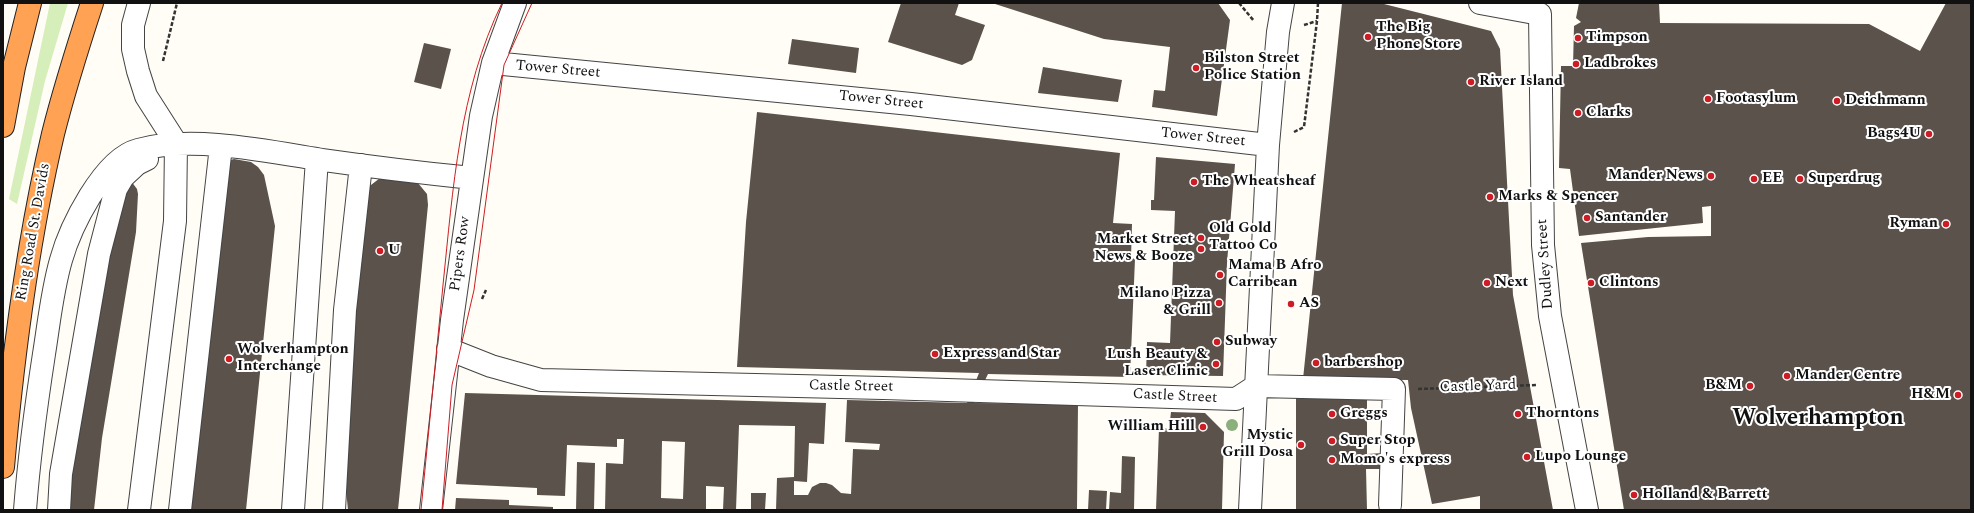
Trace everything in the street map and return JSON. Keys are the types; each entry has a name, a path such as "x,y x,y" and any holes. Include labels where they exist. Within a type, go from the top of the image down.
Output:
{"highway":[{"path":"3,126 14,67 30,3"},
{"name":"Ring Road St. Davids","path":"3,467 21,302 39,201 67,83 92,3"}],"street":[{"path":"139,3 133,25 132,49 146,96 176,143 175,221 139,510"},
{"name":"Pipers Row","path":"431,510 448,349 481,116 494,63 515,3"},
{"path":"1250,510 1268,145 1278,32 1283,3"},
{"name":"Dudley Street","path":"1480,3 1540,14 1544,245 1550,316 1587,510"},
{"name":"Tower Street","path":"494,63 911,104 1268,145"},
{"path":"59,510 61,474 86,324 99,254 116,189 123,177 137,164 176,143"},
{"path":"24,510 28,465 52,305 61,261 71,232 81,210 112,166 136,150 176,143 221,146 472,178"},
{"path":"180,510 221,146"},
{"path":"293,510 317,159"},
{"path":"334,510 345,310 361,165"},
{"name":"Castle Street","path":"448,349 491,366 541,380 899,388 1236,399 1256,386"},
{"path":"1256,386 1394,389 1390,505"}],"path":[{"path":"162,64 177,3"},
{"path":"1239,3 1257,25"},
{"path":"1268,145 1304,127 1318,3"},
{"name":"Castle Yard","path":"1394,389 1563,385"}],"green space":[{"path":"50,3 68,3 45,81 17,204 9,199"}],"building":[{"path":"901,3 959,3 955,15 985,25 972,60 962,65 888,42"},
{"name":"Bilston Street Police Station","path":"992,3 1218,3 1230,20 1217,116 1152,107 1154,90 1165,91 1170,47 1104,39"},
{"path":"1342,3 1380,3 1491,31 1500,49 1513,295 1553,510 1480,510 1480,496 1432,504 1411,408 1408,380 1303,379"},
{"name":"Mander Centre","path":"1579,3 1659,3 1660,23 1869,24 1920,51 1946,3 1971,3 1971,510 1624,510 1581,243 1648,237 1711,236 1711,206 1702,207 1703,223 1579,236 1570,169 1559,168 1561,66 1573,66 1574,26 1581,22 1576,18"},
{"path":"792,39 859,48 856,73 788,64"},
{"path":"424,43 451,49 441,89 414,82"},
{"path":"1043,67 1122,80 1118,102 1038,93"},
{"path":"757,112 1120,153 1113,223 1132,224 1131,258 1135,259 1130,377 988,374 974,403 1078,404 1077,510 776,510 777,478 794,477 795,426 739,425 736,510 723,510 724,487 706,486 706,510 605,510 606,463 623,464 624,439 617,439 617,447 567,445 565,496 537,495 537,488 456,484 465,393 826,403 824,444 809,443 807,482 794,481 794,495 808,495 812,487 820,483 832,485 841,493 851,494 853,449 879,450 880,444 845,442 847,400 967,403 979,373 737,367 746,222","holes":["662,441 685,442 683,499 661,498"]},
{"path":"1156,157 1235,164 1227,263 1223,376 1146,375 1147,342 1170,343 1175,211 1151,210 1151,200 1154,200"},
{"name":"Wolverhampton Interchange","path":"234,159 251,162 258,167 264,175 275,226 246,510 185,510 227,161"},
{"name":"Wolverhampton Interchange","path":"384,175 413,177 427,194 428,205 398,510 348,510 340,429 367,188"},
{"path":"131,181 137,189 138,194 136,232 102,438 94,510 50,510 108,184"},
{"path":"1296,395 1367,397 1367,454 1383,453 1383,469 1366,469 1367,510 1296,510"},
{"path":"1171,412 1205,413 1224,432 1222,510 1156,510 1159,428 1169,429"},
{"path":"1122,456 1135,457 1134,510 1109,510 1110,492 1121,493"},
{"path":"577,462 595,463 594,510 576,510"},
{"path":"1089,490 1107,491 1106,510 1088,510"},
{"path":"751,493 766,493 765,510 751,510"},
{"path":"456,498 509,500 509,505 553,507 553,510 455,510"}],"tram line":[{"path":"421,510 450,213 460,141 476,71 488,36 502,3"},
{"path":"442,510 452,385 474,290 504,65 532,3"}],"place":[{"name":"The Big Phone Store","path":"1368,37"},
{"name":"Timpson","path":"1578,38"},
{"name":"Ladbrokes","path":"1576,64"},
{"name":"Bilston Street Police Station","path":"1196,68"},
{"name":"River Island","path":"1471,82"},
{"name":"Footasylum","path":"1708,99"},
{"name":"Deichmann","path":"1837,101"},
{"name":"Clarks","path":"1578,113"},
{"name":"Bags4U","path":"1929,134"},
{"name":"Mander News","path":"1711,176"},
{"name":"EE","path":"1754,179"},
{"name":"Superdrug","path":"1800,179"},
{"name":"The Wheatsheaf","path":"1194,182"},
{"name":"Marks & Spencer","path":"1490,197"},
{"name":"Santander","path":"1587,218"},
{"name":"Ryman","path":"1946,224"},
{"name":"Old Gold Tattoo Co","path":"1201,238"},
{"name":"Market Street News & Booze","path":"1201,249"},
{"name":"U","path":"380,251"},
{"name":"Mama B Afro Carribean","path":"1220,275"},
{"name":"Next","path":"1487,283"},
{"name":"Clintons","path":"1591,283"},
{"name":"Milano Pizza & Grill","path":"1219,303"},
{"name":"AS","path":"1291,304"},
{"name":"Subway","path":"1217,342"},
{"name":"Express and Star","path":"935,354"},
{"name":"Wolverhampton Interchange","path":"229,359"},
{"name":"barbershop","path":"1316,363"},
{"name":"Lush Beauty & Laser Clinic","path":"1216,364"},
{"name":"Mander Centre","path":"1787,376"},
{"name":"B&M","path":"1750,386"},
{"name":"H&M","path":"1958,395"},
{"name":"Greggs","path":"1332,414"},
{"name":"Thorntons","path":"1518,414"},
{"name":"William Hill","path":"1203,427"},
{"name":"Super Stop","path":"1332,441"},
{"name":"Mystic Grill Dosa","path":"1301,445"},
{"name":"Lupo Lounge","path":"1527,457"},
{"name":"Momo's express","path":"1332,460"},
{"name":"Holland & Barrett","path":"1634,495"}],"district":[{"name":"Wolverhampton","path":"1818,419"}]}
